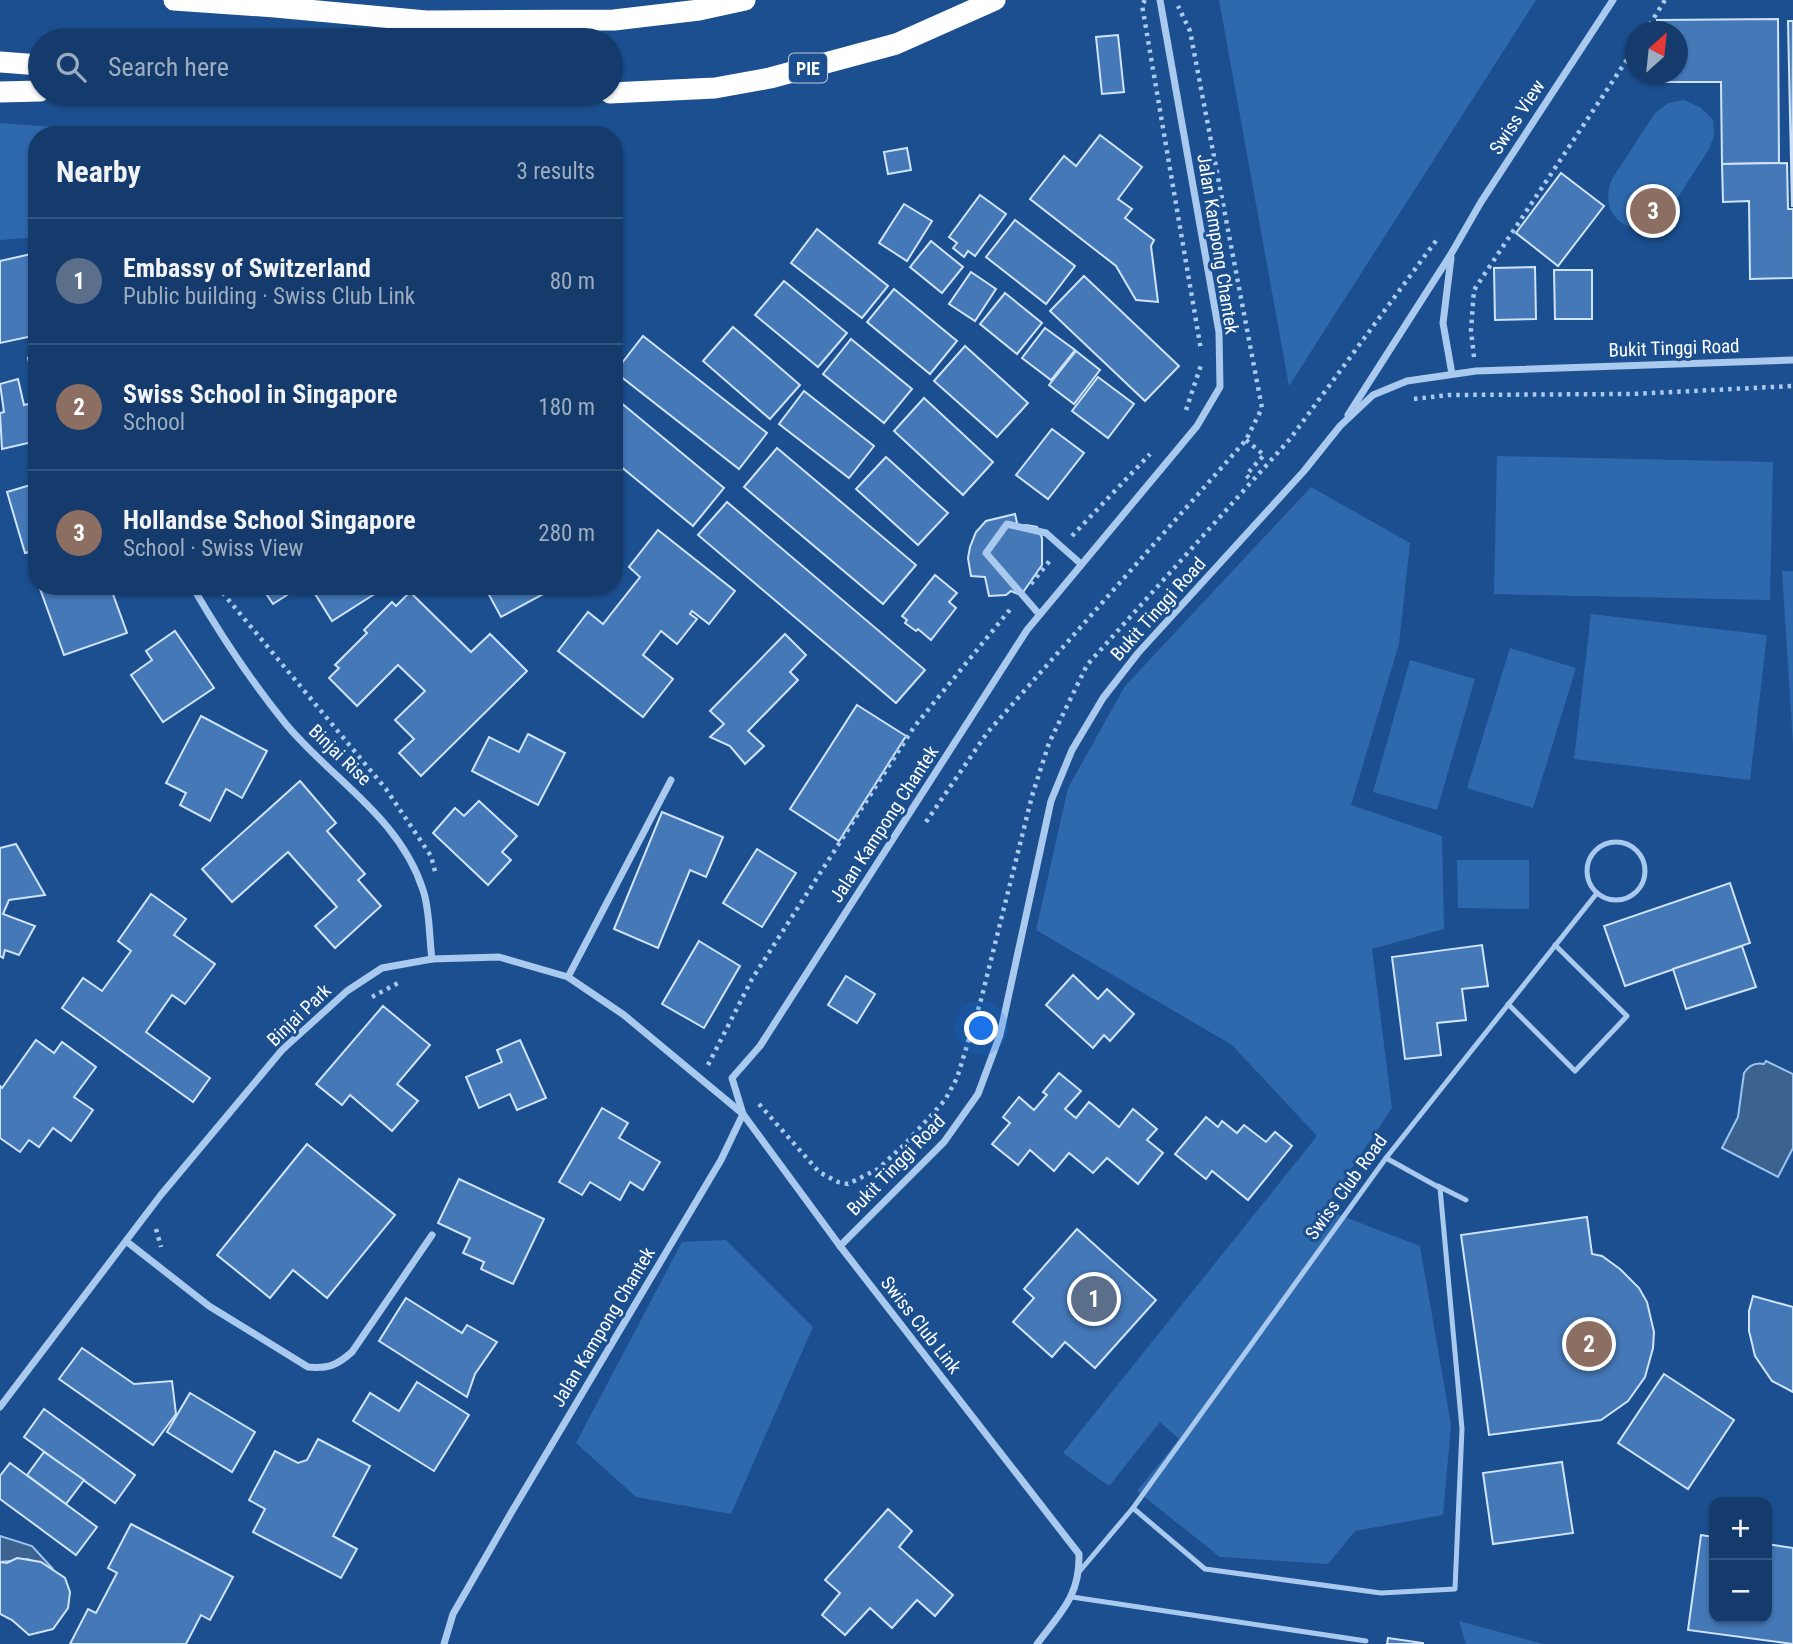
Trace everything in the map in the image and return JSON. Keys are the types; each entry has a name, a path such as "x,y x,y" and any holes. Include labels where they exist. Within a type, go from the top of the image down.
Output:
{"highway":[{"path":"174,0 426,21 614,20 699,10 745,0"},
{"path":"239,0 275,7"},
{"name":"PIE","path":"623,92 715,88 770,78 896,44 995,0"},
{"path":"0,62 28,64"},
{"path":"0,92 28,92"}],"street":[{"name":"Jalan Kampong Chantek","path":"444,1644 453,1614 721,1160 743,1114 732,1078 760,1046 1027,630 1197,426 1220,387 1219,332 1160,0"},
{"name":"Swiss View","path":"1340,426 1451,254 1481,202 1613,0"},
{"name":"Swiss View","path":"1451,254 1443,323 1452,374"},
{"name":"Bukit Tinggi Road","path":"840,1246 944,1142 978,1094 1000,1035 1051,802 1072,750 1103,698 1138,653 1304,471 1340,426 1373,395 1407,381 1476,371 1793,360"},
{"path":"1039,614 986,553 1007,524 1046,533 1081,564"},
{"name":"Binjai Rise","path":"197,595 221,636 286,724 383,819 402,848 424,891 432,959"},
{"path":"568,977 671,780"},
{"name":"Binjai Park","path":"0,1407 160,1196 282,1050 347,991 382,968 432,959 499,957 568,977 624,1015 743,1114"},
{"name":"Swiss Club Link","path":"743,1114 840,1246 1079,1554 1079,1572"},
{"path":"126,1241 209,1306 309,1367 323,1369 336,1366 352,1352 432,1235"},
{"path":"1037,1644 1072,1597 1079,1572"}],"lane":[{"path":"1615,842 1636,850 1645,870 1644,881 1638,891 1629,898 1618,900 1606,899 1597,893 1590,884 1587,873 1595,852 1603,845 1615,842"},
{"name":"Swiss Club Road","path":"1079,1572 1133,1507 1386,1158 1597,893"},
{"path":"1508,1004 1574,1071 1627,1016 1555,945"},
{"path":"1386,1158 1466,1200"},
{"path":"1133,1507 1205,1569 1381,1593 1455,1589 1462,1429 1440,1188 1386,1158"},
{"path":"1072,1597 1366,1641"}],"path":[{"path":"1652,21 1665,0"},
{"path":"1476,371 1471,330 1474,290 1625,63"},
{"path":"1413,399 1449,395 1632,394 1793,386"},
{"path":"1246,440 1264,455 1246,475 1252,481"},
{"path":"224,595 386,789 431,856 437,879"},
{"path":"362,1002 410,979"},
{"path":"159,1224 155,1231 166,1252"}],"shaded area":[{"path":"1219,0 1536,0 1289,386"},
{"path":"1684,100 1700,107 1713,120 1714,136 1709,149 1667,214 1644,228 1622,223 1614,216 1609,205 1608,193 1612,179 1655,113 1668,103"},
{"path":"0,123 41,126 28,126 28,238 0,240"},
{"path":"1497,456 1773,462 1770,600 1494,594"},
{"path":"1311,487 1410,543 1399,644 1351,805 1442,836 1444,929 1372,949 1392,1108 1324,1209 1420,1246 1451,1425 1443,1515 1355,1531 1328,1564 1220,1557 1137,1491 1179,1439 1160,1422 1109,1486 1063,1453 1317,1136 1232,1045 1036,930 1068,788 1125,686"},
{"path":"1782,571 1793,571 1793,744"},
{"path":"1591,614 1767,635 1750,780 1574,759"},
{"path":"1510,648 1576,668 1533,808 1467,788"},
{"path":"1410,660 1475,679 1437,810 1373,792"},
{"path":"1457,860 1529,860 1529,909 1458,908"},
{"path":"1766,1061 1793,1074 1793,1148 1778,1177 1722,1148 1738,1117 1744,1073 1752,1065 1764,1064"},
{"path":"726,1240 813,1327 731,1514 636,1497 576,1443 682,1242"},
{"path":"0,1536 32,1546 53,1569 28,1559 0,1562"},
{"path":"1459,1621 1543,1644 1466,1644"}],"building":[{"path":"1778,19 1779,163 1722,164 1721,82 1688,82 1688,21 1657,20"},
{"path":"1788,21 1793,21 1792,207"},
{"path":"1118,35 1124,92 1102,94 1096,37"},
{"path":"1100,135 1142,167 1118,199 1132,209 1125,218 1154,240 1151,246 1158,302 1136,300 1116,266 1030,199 1064,156 1076,166"},
{"path":"907,148 911,170 888,174 884,152"},
{"path":"1787,163 1788,209 1793,209 1793,278 1750,279 1749,201 1723,202 1722,164"},
{"path":"1561,173 1604,206 1558,266 1516,233"},
{"path":"980,195 1006,214 975,256 968,251 964,257 953,248 957,243 949,237"},
{"path":"904,204 932,221 907,261 879,243"},
{"path":"1015,220 1075,266 1046,304 986,257"},
{"path":"817,229 888,286 862,318 791,263"},
{"path":"931,241 963,267 942,293 910,267"},
{"path":"28,255 28,337 0,343 0,261"},
{"path":"1535,267 1536,319 1495,320 1494,268"},
{"path":"1554,270 1592,270 1592,319 1555,319"},
{"path":"971,272 996,289 975,321 949,304"},
{"path":"1084,276 1179,366 1145,401 1050,311"},
{"path":"784,281 847,333 818,367 755,315"},
{"path":"894,289 957,341 930,374 867,322"},
{"path":"1005,293 1042,323 1017,354 980,324"},
{"path":"733,327 800,385 770,419 703,361"},
{"path":"1045,328 1075,350 1051,380 1022,358"},
{"path":"643,336 767,433 739,469 623,378 623,362"},
{"path":"851,339 912,389 884,423 823,374"},
{"path":"965,346 1028,403 997,437 934,381"},
{"path":"1076,351 1100,370 1074,404 1049,385"},
{"path":"1098,377 1134,404 1108,438 1072,411"},
{"path":"18,379 24,405 28,404 28,443 2,449 0,413 4,412 0,384"},
{"path":"804,391 874,446 849,478 779,424"},
{"path":"924,398 993,462 963,495 894,431"},
{"path":"623,404 724,488 693,526 623,468"},
{"path":"1052,429 1084,453 1048,499 1016,475"},
{"path":"777,448 916,565 883,604 744,487"},
{"path":"886,457 948,513 918,545 856,489"},
{"path":"28,486 28,552 25,553 7,492"},
{"path":"727,502 925,670 896,703 698,535"},
{"path":"1015,514 1018,527 1037,527 1042,538 1042,565 1021,595 1011,591 1006,595 989,596 985,577 971,576 968,558 970,547 976,532 986,521"},
{"path":"658,530 735,591 709,624 692,611 690,614 697,619 677,644 661,631 643,655 673,679 643,717 558,651 588,612 603,624 640,577 629,567"},
{"path":"935,575 957,593 949,602 956,608 931,640 905,623 907,620 902,616"},
{"path":"42,595 113,595 127,633 64,655"},
{"path":"267,595 287,595 273,604"},
{"path":"316,595 373,595 332,621"},
{"path":"407,595 413,595 471,652 490,634 527,671 421,776 399,753 414,739 395,720 425,691 398,665 357,706 329,678 339,668 335,665 367,633 364,630 392,602 396,606"},
{"path":"489,595 541,595 501,617"},
{"path":"175,631 214,688 163,722 131,675 152,660 146,651"},
{"path":"785,634 806,655 790,672 798,680 748,731 764,746 745,764 730,746 710,737 724,724 710,711"},
{"path":"857,705 906,736 839,841 790,809"},
{"path":"201,716 267,751 242,798 226,789 210,821 180,805 186,793 166,783"},
{"path":"528,734 565,753 538,805 472,771 489,737 519,752"},
{"path":"300,781 336,823 327,831 365,874 358,880 381,906 335,948 315,926 337,907 288,852 232,902 202,869"},
{"path":"479,801 517,836 502,852 511,860 488,885 433,833 455,808 464,816"},
{"path":"662,812 723,837 706,877 690,870 658,948 614,929"},
{"path":"16,844 45,895 9,900 3,914 35,926 19,955 5,950 3,958 0,956 0,848"},
{"path":"757,849 796,873 762,927 723,903"},
{"path":"1730,883 1750,943 1625,986 1604,926"},
{"path":"151,894 186,919 174,935 215,964 185,1004 172,995 146,1032 210,1078 193,1102 62,1008 83,978 102,991 131,951 118,941"},
{"path":"699,941 740,966 704,1028 662,1004"},
{"path":"1482,945 1488,986 1462,989 1466,1020 1437,1023 1441,1055 1405,1059 1392,957"},
{"path":"1742,946 1756,987 1686,1009 1673,969"},
{"path":"1073,975 1098,999 1107,989 1134,1014 1110,1041 1104,1035 1093,1048 1046,1005"},
{"path":"846,976 875,994 857,1023 828,1005"},
{"path":"383,1006 430,1045 397,1084 418,1101 392,1131 350,1095 342,1105 316,1084"},
{"path":"36,1040 54,1053 62,1042 96,1067 74,1097 93,1110 71,1141 53,1128 39,1147 29,1140 20,1152 0,1138 0,1086 2,1088"},
{"path":"520,1040 546,1098 517,1110 510,1094 479,1108 466,1077 502,1062 497,1050"},
{"path":"1059,1073 1081,1091 1065,1109 1076,1118 1089,1102 1119,1127 1133,1109 1157,1129 1147,1140 1163,1153 1138,1184 1107,1158 1093,1173 1069,1153 1054,1171 1030,1150 1018,1165 992,1144 1010,1123 1003,1117 1019,1097 1034,1110 1047,1095 1043,1092"},
{"path":"602,1108 628,1123 619,1138 660,1162 643,1190 630,1182 620,1200 590,1182 582,1195 559,1182"},
{"path":"1206,1117 1218,1127 1222,1121 1237,1133 1244,1125 1266,1142 1275,1132 1292,1146 1248,1200 1212,1171 1206,1179 1175,1154"},
{"path":"307,1144 395,1215 327,1298 293,1270 270,1298 217,1255"},
{"path":"459,1179 544,1219 513,1284 481,1269 484,1262 463,1253 470,1238 438,1223"},
{"path":"1587,1217 1592,1254 1602,1256 1620,1269 1639,1288 1647,1302 1654,1332 1653,1348 1645,1377 1628,1401 1601,1420 1489,1435 1461,1235"},
{"path":"1077,1229 1156,1300 1095,1368 1065,1342 1052,1357 1013,1322 1034,1298 1024,1289"},
{"path":"1753,1296 1793,1307 1793,1392 1772,1381 1755,1356 1749,1331 1749,1311"},
{"path":"406,1298 462,1333 467,1325 497,1342 475,1374 467,1397 379,1341"},
{"path":"82,1348 134,1384 172,1381 176,1414 153,1445 59,1379"},
{"path":"1664,1374 1734,1420 1688,1489 1618,1443"},
{"path":"417,1382 469,1415 434,1471 353,1421 370,1393 399,1411"},
{"path":"190,1393 255,1432 232,1472 167,1432"},
{"path":"44,1409 135,1475 115,1503 24,1437"},
{"path":"318,1439 370,1466 333,1536 357,1549 341,1578 253,1532 265,1509 249,1500 275,1451 298,1463 307,1460"},
{"path":"44,1452 84,1480 66,1504 27,1475"},
{"path":"1562,1462 1573,1533 1493,1544 1483,1473"},
{"path":"10,1463 97,1527 76,1555 0,1499 0,1476"},
{"path":"888,1509 912,1531 899,1547 953,1595 935,1616 917,1600 892,1628 870,1608 845,1635 822,1615 840,1593 825,1580"},
{"path":"131,1524 233,1577 210,1620 201,1615 186,1644 70,1644 88,1609 96,1613 117,1573 108,1568"},
{"path":"1701,1535 1709,1536 1709,1623 1772,1623 1772,1545 1793,1548 1793,1644 1688,1630"},
{"path":"17,1558 41,1562 65,1578 70,1592 68,1608 53,1629 29,1635 12,1620 0,1614 0,1562 7,1563"},
{"path":"1388,1638 1423,1643 1423,1644 1387,1644"}],"place":[{"name":"Hollandse School Singapore","path":"1653,211"},
{"name":"Embassy of Switzerland","path":"1094,1299"},
{"name":"Swiss School in Singapore","path":"1589,1344"}]}
